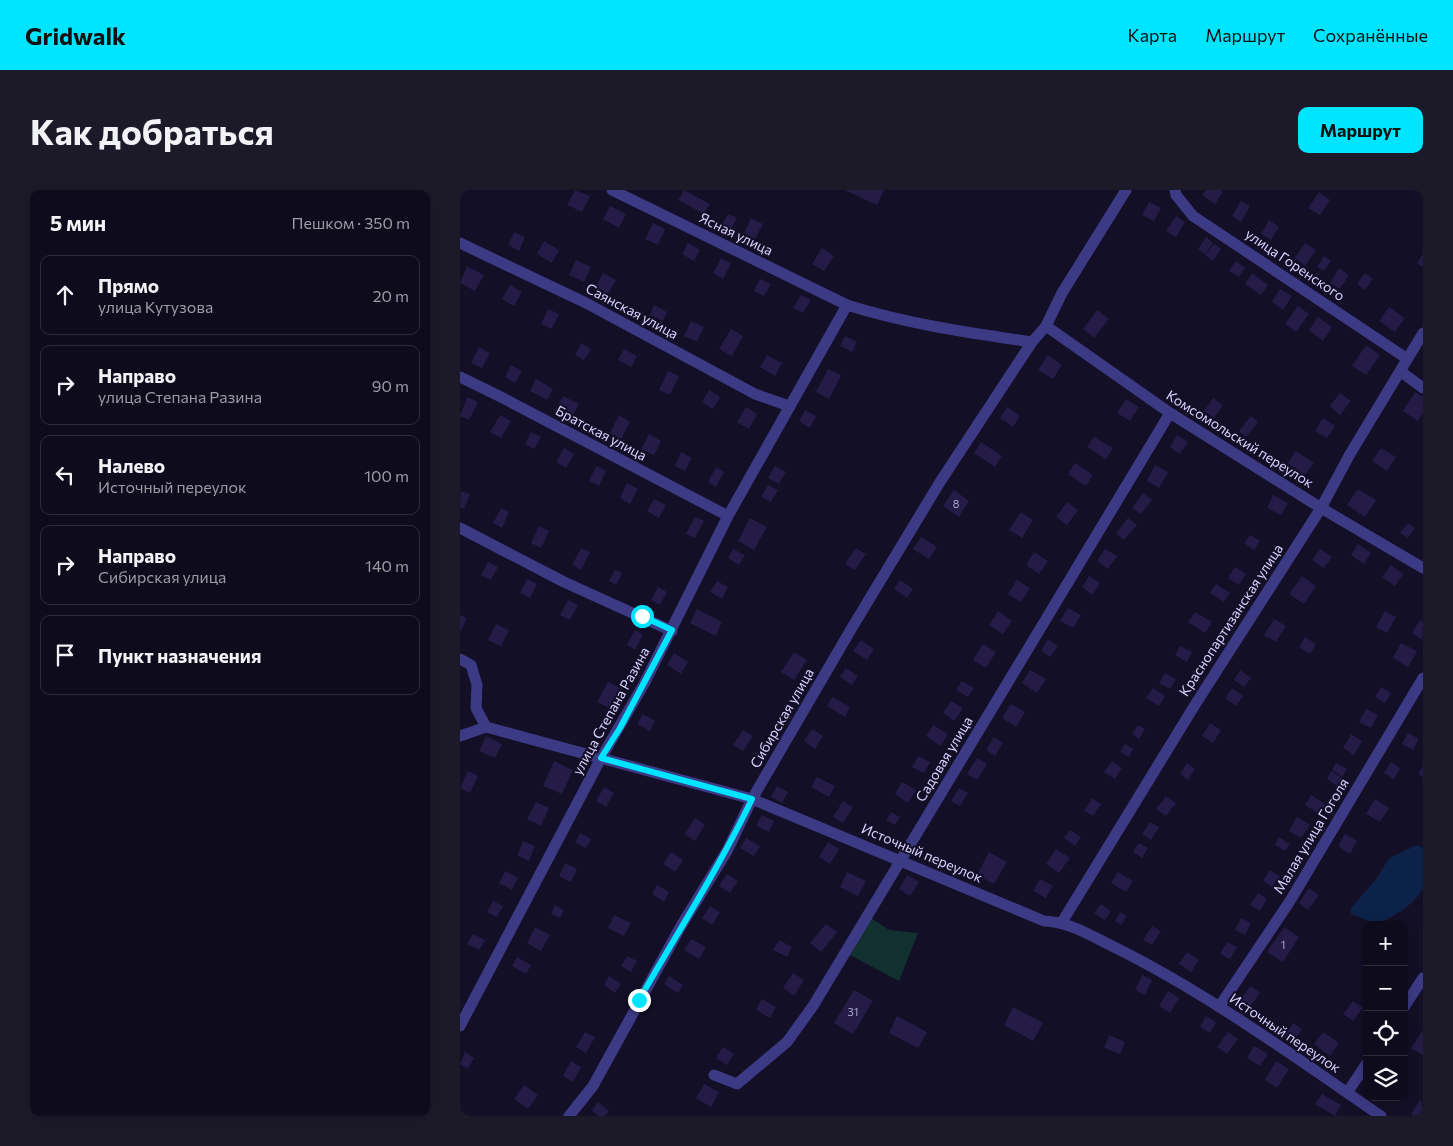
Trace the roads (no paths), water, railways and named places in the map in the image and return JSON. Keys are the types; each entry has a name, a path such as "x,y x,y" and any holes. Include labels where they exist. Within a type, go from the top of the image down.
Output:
{"street":[{"name":"Ясная улица","path":"612,190 847,305 969,333 1032,342"},
{"name":"Сибирская улица","path":"569,1116 593,1086 681,926 727,851 752,799 853,626 940,482 1032,342 1046,326 1062,292 1126,190"},
{"name":"улица Горенского","path":"1175,190 1176,196 1193,216 1406,358"},
{"name":"Саянская улица","path":"460,243 586,303 755,394 789,406"},
{"name":"улица Степана Разина","path":"460,1026 601,758 620,728 672,630 728,516 847,305"},
{"name":"Комсомольский переулок","path":"1046,326 1170,413 1322,508 1423,568"},
{"name":"Краснопартизанская улица","path":"1062,922 1198,700 1322,508 1350,454 1423,332"},
{"path":"1400,371 1423,388"},
{"name":"Братская улица","path":"460,378 501,397 728,516"},
{"name":"Садовая улица","path":"714,1075 737,1084 787,1042 813,1006 1053,604 1170,413"},
{"path":"460,528 564,582 672,630"},
{"path":"460,659 471,665 478,685 476,708 486,727 461,738"},
{"name":"Малая улица Гоголя","path":"1219,1007 1290,901 1423,678"},
{"name":"Источный переулок","path":"486,727 752,799 1044,921 1062,922 1158,969 1219,1007 1381,1116"},
{"path":"1408,1001 1423,978"},
{"path":"1347,1093 1363,1069"}],"water":[{"path":"1417,845 1423,848 1423,888 1420,894 1409,905 1384,921 1369,921 1351,914 1351,908 1377,878 1389,858"}]}
